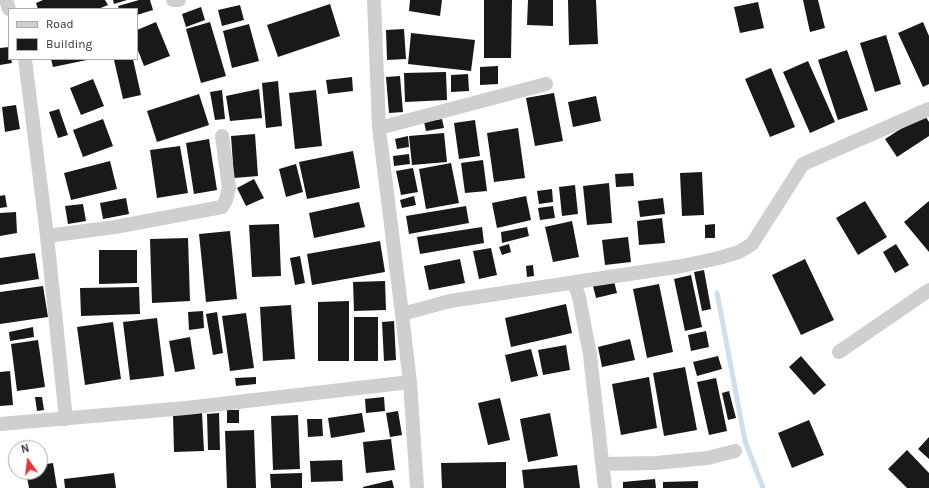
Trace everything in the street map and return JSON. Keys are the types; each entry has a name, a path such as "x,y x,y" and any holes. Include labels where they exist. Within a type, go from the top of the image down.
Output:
{"street":[{"path":"173,0 179,0"},
{"path":"374,0 379,128 410,382 417,488"},
{"path":"25,60 47,236 66,419"},
{"path":"379,128 546,84"},
{"path":"402,314 450,301 682,266 719,258 738,252 752,244 803,164 929,109"},
{"path":"47,236 115,227 222,207 226,200 229,188 222,136"},
{"path":"574,282 579,297 590,355 605,488"},
{"path":"838,352 929,290"},
{"path":"0,424 186,408 410,382"},
{"path":"603,464 656,463 701,459 735,451"}],"building":[{"path":"43,0 105,0 108,5 100,8 38,8 36,3"},
{"path":"113,0 127,0 114,4"},
{"path":"139,0 150,0 153,10 138,15 138,8 119,8 118,6"},
{"path":"410,0 442,0 440,16 409,11"},
{"path":"484,0 512,0 511,58 484,58"},
{"path":"528,0 553,0 553,26 527,25"},
{"path":"568,0 596,0 598,44 569,45"},
{"path":"803,0 818,0 825,28 810,32"},
{"path":"758,2 764,28 740,33 734,7"},
{"path":"330,4 340,36 278,57 267,25"},
{"path":"240,5 244,20 222,26 218,10"},
{"path":"201,7 205,20 186,27 182,14"},
{"path":"156,22 170,56 144,66 138,51 138,30"},
{"path":"210,22 226,76 201,83 186,29"},
{"path":"923,22 929,36 929,84 923,87 898,33"},
{"path":"249,24 259,61 232,68 223,31"},
{"path":"404,29 406,59 387,60 386,30"},
{"path":"411,33 475,40 471,71 408,64"},
{"path":"886,35 901,84 875,92 860,43"},
{"path":"8,47 8,60 11,60 12,63 0,65 0,48"},
{"path":"847,50 868,110 838,120 818,60"},
{"path":"51,60 87,60 53,67"},
{"path":"114,60 133,60 141,95 123,99"},
{"path":"808,61 835,122 810,133 783,72"},
{"path":"498,66 498,84 480,85 480,67"},
{"path":"771,68 795,127 770,137 745,79"},
{"path":"446,72 447,100 405,102 404,73"},
{"path":"468,74 469,91 451,92 451,75"},
{"path":"400,76 403,112 389,113 386,77"},
{"path":"352,77 353,91 328,94 326,80"},
{"path":"93,79 104,106 81,115 70,88"},
{"path":"278,81 282,126 266,128 262,83"},
{"path":"259,89 262,118 230,121 226,96"},
{"path":"222,90 225,119 215,120 210,92"},
{"path":"316,90 322,146 295,149 289,93"},
{"path":"554,93 563,141 535,146 526,98"},
{"path":"199,94 209,125 157,142 147,111"},
{"path":"596,96 601,121 573,127 568,102"},
{"path":"16,105 20,129 5,132 2,107"},
{"path":"59,109 68,135 58,138 49,112"},
{"path":"924,114 929,122 929,136 897,157 885,139"},
{"path":"103,119 113,146 83,157 73,130"},
{"path":"442,119 444,128 426,131 424,122"},
{"path":"475,120 480,156 459,159 454,123"},
{"path":"518,128 525,178 494,182 487,133"},
{"path":"444,133 447,162 412,165 409,136"},
{"path":"255,134 258,176 234,178 231,136"},
{"path":"408,136 409,147 397,149 395,139"},
{"path":"209,139 217,190 194,194 186,143"},
{"path":"180,146 188,193 157,198 150,150"},
{"path":"353,151 360,188 307,199 299,162"},
{"path":"409,154 410,164 394,166 393,156"},
{"path":"483,160 487,191 465,193 461,163"},
{"path":"110,161 117,189 71,200 64,173"},
{"path":"451,163 459,203 426,209 419,169"},
{"path":"296,164 303,192 286,197 279,169"},
{"path":"413,168 418,192 401,195 396,171"},
{"path":"702,172 704,215 682,216 680,173"},
{"path":"633,173 634,186 616,187 615,174"},
{"path":"254,179 264,198 246,206 237,188"},
{"path":"609,183 612,223 587,225 583,186"},
{"path":"575,185 578,214 562,216 559,187"},
{"path":"552,189 553,202 539,204 537,191"},
{"path":"5,195 7,207 0,208 0,196"},
{"path":"414,196 416,205 402,208 400,200"},
{"path":"526,196 531,220 497,228 492,203"},
{"path":"126,198 129,214 103,219 100,203"},
{"path":"663,198 665,214 640,217 638,201"},
{"path":"865,201 887,237 858,255 836,218"},
{"path":"929,201 929,252 904,222"},
{"path":"359,202 365,227 314,238 309,213"},
{"path":"83,204 86,221 68,224 65,206"},
{"path":"466,206 469,223 409,234 406,216"},
{"path":"553,206 555,218 540,220 538,208"},
{"path":"16,212 17,233 0,236 0,213"},
{"path":"662,218 665,243 639,245 637,221"},
{"path":"572,221 579,257 553,262 545,227"},
{"path":"279,224 281,276 252,277 249,225"},
{"path":"715,224 715,238 705,238 705,225"},
{"path":"482,227 484,243 420,254 417,237"},
{"path":"527,227 529,236 502,243 501,232"},
{"path":"230,231 237,299 206,302 199,234"},
{"path":"628,237 631,262 605,265 602,240"},
{"path":"188,238 190,301 152,303 150,239"},
{"path":"380,241 385,272 312,285 307,254"},
{"path":"509,244 511,252 502,255 499,247"},
{"path":"896,244 909,265 895,273 883,252"},
{"path":"491,248 497,275 479,279 473,251"},
{"path":"99,250 137,250 137,283 99,284"},
{"path":"35,253 39,279 0,285 0,258"},
{"path":"300,256 305,283 295,285 290,258"},
{"path":"460,259 465,283 429,290 424,266"},
{"path":"805,259 834,320 801,335 772,275"},
{"path":"533,265 534,276 527,277 526,266"},
{"path":"704,270 711,309 702,311 694,272"},
{"path":"691,275 702,327 685,331 674,279"},
{"path":"385,281 386,310 354,311 353,282"},
{"path":"614,281 617,293 596,298 593,286"},
{"path":"659,284 673,352 647,358 633,289"},
{"path":"43,286 48,317 0,324 0,292"},
{"path":"139,287 140,314 81,316 80,288"},
{"path":"349,301 349,361 318,361 318,302"},
{"path":"566,304 572,333 511,347 505,318"},
{"path":"291,305 295,359 263,361 260,307"},
{"path":"203,311 204,328 189,330 188,312"},
{"path":"217,312 223,353 213,355 206,314"},
{"path":"246,313 254,368 230,371 222,316"},
{"path":"354,317 378,317 378,361 354,361"},
{"path":"157,318 164,376 130,380 123,322"},
{"path":"394,321 396,360 384,361 382,322"},
{"path":"113,322 121,379 85,385 77,327"},
{"path":"33,327 34,337 10,341 9,332"},
{"path":"706,331 709,347 691,351 688,335"},
{"path":"190,337 195,369 175,372 169,341"},
{"path":"630,339 635,360 602,367 598,347"},
{"path":"38,340 45,387 17,391 11,344"},
{"path":"566,345 570,370 543,375 538,350"},
{"path":"531,349 538,376 511,382 505,355"},
{"path":"718,356 722,369 697,376 693,362"},
{"path":"801,356 826,385 814,395 789,367"},
{"path":"685,367 697,430 664,436 653,373"},
{"path":"10,371 13,405 0,406 0,372"},
{"path":"256,377 256,384 236,386 235,378"},
{"path":"649,377 657,428 621,435 612,384"},
{"path":"716,378 727,431 709,435 697,382"},
{"path":"729,391 736,418 728,420 722,393"},
{"path":"35,397 42,397 44,410 37,411"},
{"path":"384,397 385,411 366,413 365,399"},
{"path":"500,398 510,440 488,445 478,403"},
{"path":"227,410 239,410 239,423 227,423"},
{"path":"398,411 402,435 390,437 386,413"},
{"path":"202,413 204,451 174,452 173,414"},
{"path":"219,413 220,450 208,450 207,414"},
{"path":"362,413 365,432 331,438 328,418"},
{"path":"550,413 558,456 528,462 520,419"},
{"path":"298,415 300,469 273,470 271,416"},
{"path":"307,419 322,419 323,436 308,437"},
{"path":"809,420 824,455 792,468 778,433"},
{"path":"254,430 256,488 227,488 225,431"},
{"path":"929,437 929,459 918,449"},
{"path":"391,439 395,470 366,473 363,442"},
{"path":"907,450 929,473 929,488 907,488 888,469"},
{"path":"342,460 343,481 311,482 310,461"},
{"path":"506,462 506,488 442,488 441,463"},
{"path":"53,463 57,488 29,488 28,480 48,480 48,464"},
{"path":"577,465 580,488 524,488 522,470"},
{"path":"114,473 116,488 65,488 64,479"},
{"path":"302,473 302,488 271,488 270,474"},
{"path":"655,479 656,488 623,488 623,482"},
{"path":"392,480 394,488 363,488 363,487"},
{"path":"698,481 698,488 663,488 663,482"}],"waterway":[{"path":"717,293 745,441 763,488"}]}
